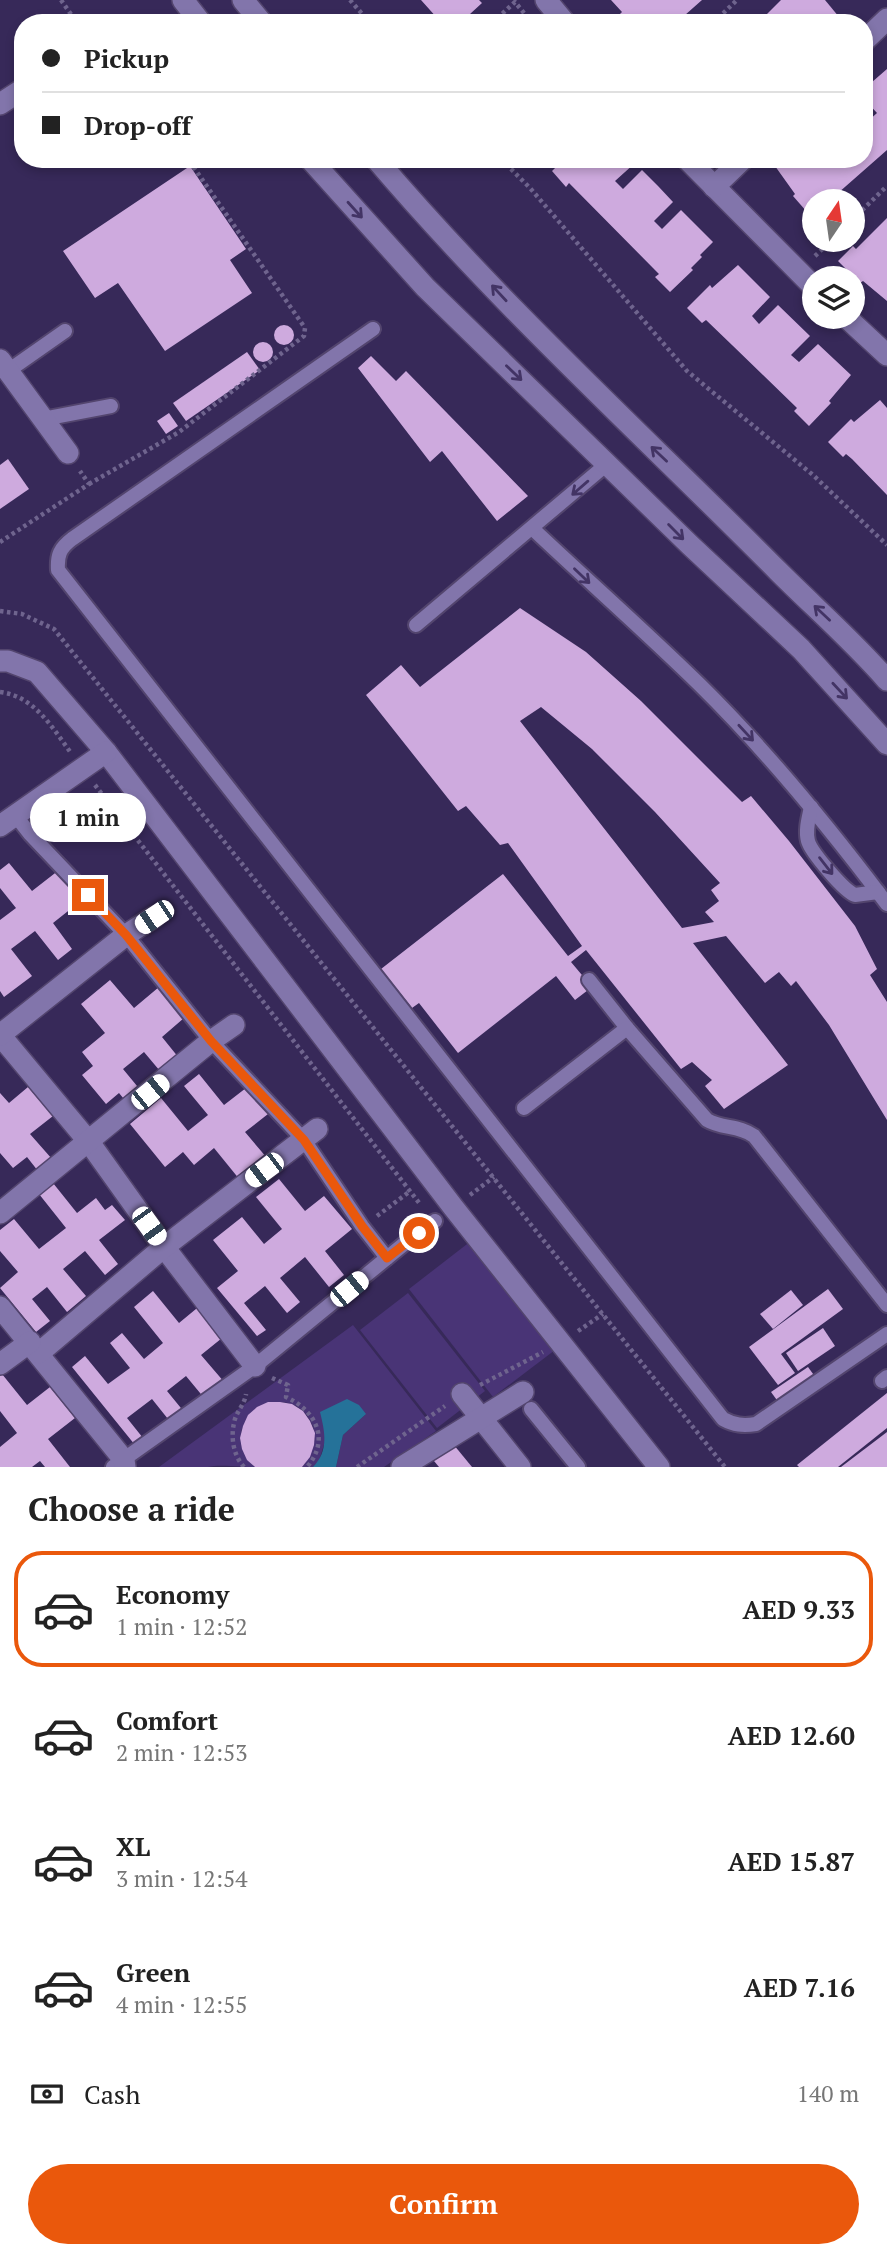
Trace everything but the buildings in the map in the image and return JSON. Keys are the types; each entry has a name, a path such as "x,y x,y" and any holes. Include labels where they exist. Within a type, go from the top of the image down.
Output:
{"street":[{"path":"183,0 194,14"},
{"path":"243,0 255,14"},
{"path":"873,32 887,19"},
{"path":"318,168 425,287 801,649 887,744"},
{"path":"384,168 512,308 646,442 716,507 779,573 832,622 887,680"},
{"path":"696,168 802,275"},
{"path":"715,187 734,168"},
{"path":"859,329 887,354"},
{"path":"3,366 68,453"},
{"path":"0,661 8,660 37,672 106,752 453,1207 659,1467"},
{"path":"8,821 106,752"},
{"path":"154,917 126,935 0,1035 89,1142 251,1369"},
{"path":"0,1213 234,1025"},
{"path":"0,1364 35,1348 311,1135"},
{"path":"0,1307 35,1348 121,1465"},
{"path":"462,1394 520,1467"},
{"path":"402,1467 481,1418 527,1400"}],"lane":[{"path":"373,329 72,539 62,547 57,557 58,570 723,1419 745,1426 756,1424 887,1334"},
{"path":"3,366 65,331"},
{"path":"43,419 111,406"},
{"path":"416,625 607,464"},
{"path":"533,529 701,686 811,807 883,898"},
{"path":"811,807 807,831 809,844 842,886 855,895 883,898"},
{"path":"8,821 30,834 126,935 211,1041 311,1135 362,1226 387,1258"},
{"path":"589,980 707,1120 723,1127 740,1128 754,1136 887,1305"},
{"path":"524,1108 627,1028"},
{"path":"121,1465 251,1369 435,1222"},
{"path":"527,1400 578,1467"}],"path":[{"path":"350,0 362,14"},
{"path":"722,14 737,0"},
{"path":"502,14 515,2 525,14"},
{"path":"0,542 89,484 179,432 304,336 305,328 194,168"},
{"path":"509,168 530,188 687,371 813,475 887,545"},
{"path":"865,207 887,186"},
{"path":"815,256 819,252"},
{"path":"68,453 89,484"},
{"path":"0,611 22,614 54,629 725,1467"},
{"path":"0,692 23,698 41,713 435,1222"},
{"path":"362,1226 410,1192"},
{"path":"533,1343 550,1363"},
{"path":"244,1467 234,1449 233,1435 235,1418 246,1398 251,1369 288,1385 286,1397 304,1408 316,1424 319,1438 317,1452 307,1467"}],"shaded area":[{"path":"471,1241 555,1350 493,1397 409,1289"},
{"path":"408,1293 485,1391 437,1428 360,1330"},
{"path":"353,1325 436,1431 384,1467 336,1467 343,1435 366,1414 326,1438 319,1461 313,1467 302,1467 313,1448 313,1427 303,1411 289,1403 273,1403 258,1409 247,1419 241,1433 243,1450 255,1467 159,1467"}],"water":[{"path":"347,1399 359,1405 366,1414 343,1435 336,1467 313,1467 324,1448 320,1412"}],"route":[{"path":"88,895 126,935 211,1041 304,1140 387,1258 419,1233"}]}
